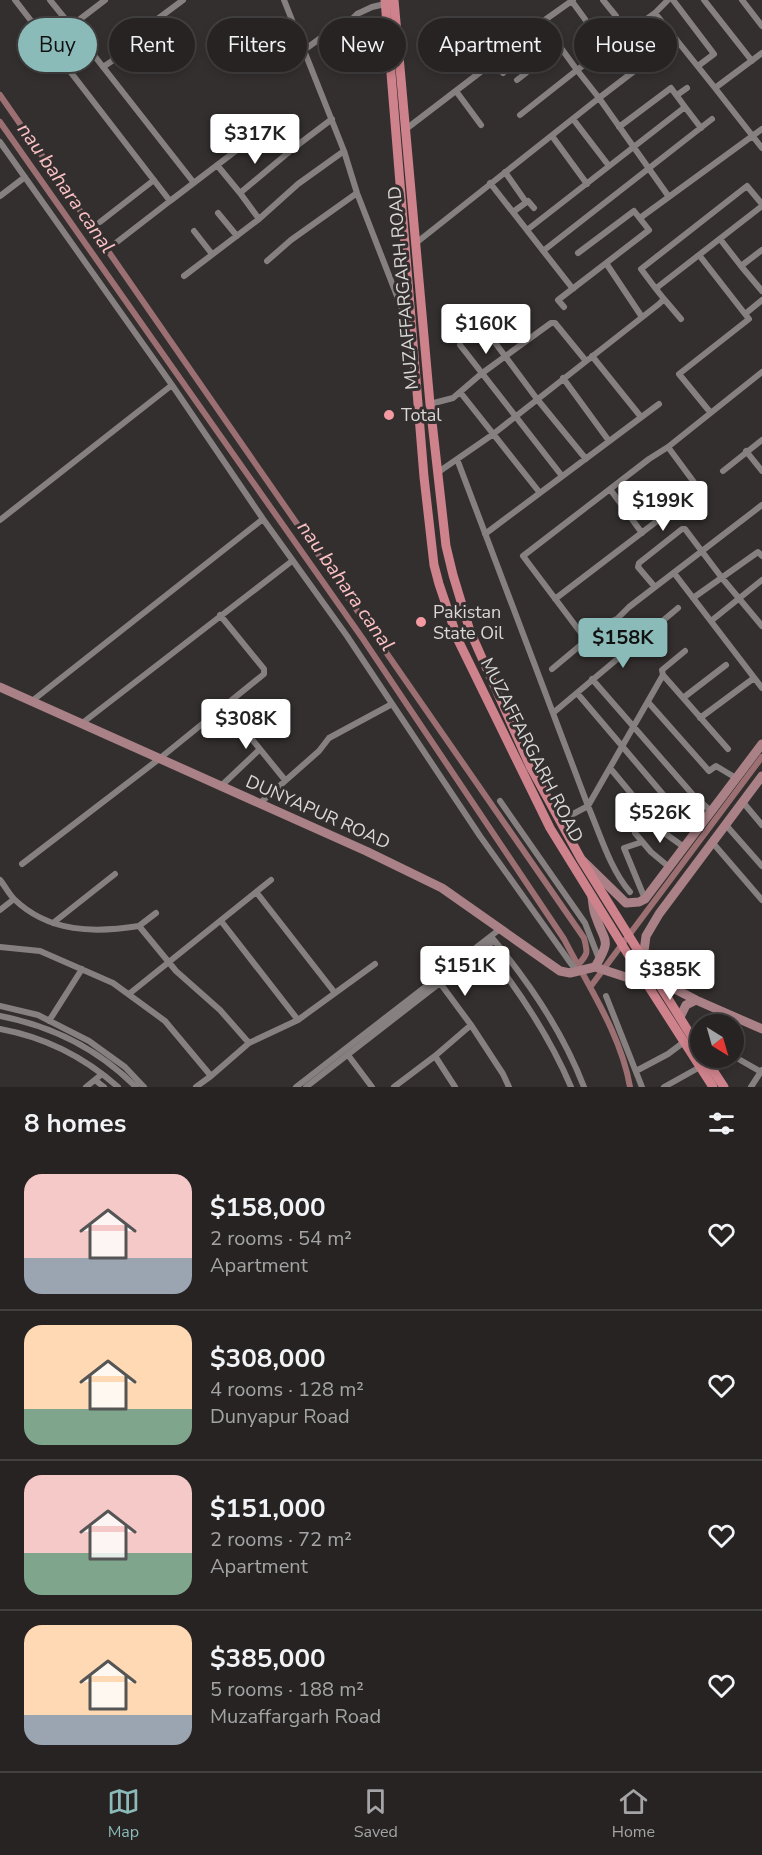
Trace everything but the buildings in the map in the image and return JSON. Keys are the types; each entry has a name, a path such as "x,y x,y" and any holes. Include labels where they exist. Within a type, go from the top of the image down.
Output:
{"main road":[{"name":"MUZAFFARGARH ROAD","path":"388,1 406,129 430,404 446,546 470,631 519,741 581,859 638,950 652,981"},
{"name":"MUZAFFARGARH ROAD","path":"388,1 411,333 434,565 458,640 550,828 628,956 652,981 690,1034"},
{"name":"DUNYAPUR ROAD","path":"0,687 366,851 442,888 560,971 577,972"},
{"path":"510,746 519,741"},
{"path":"581,859 626,903 645,899 762,744"},
{"path":"643,959 646,936 659,914 741,801 762,776"},
{"path":"592,896 595,914 606,942 596,966"},
{"path":"577,972 596,966 611,972 652,981 762,1029"},
{"path":"652,981 690,1051"},
{"path":"680,1017 686,1005 696,1000"},
{"path":"701,1068 712,1087"},
{"path":"712,1068 724,1087"}],"street":[{"path":"15,0 170,201"},
{"path":"50,0 65,18"},
{"path":"81,18 105,0"},
{"path":"103,67 112,61 120,47 183,0"},
{"path":"284,0 291,18"},
{"path":"547,18 572,0 585,18"},
{"path":"603,0 616,16"},
{"path":"648,18 668,0"},
{"path":"674,0 714,54 698,66"},
{"path":"705,0 752,61"},
{"path":"742,0 762,26 755,31"},
{"path":"307,48 336,27 350,21 357,14 388,1"},
{"path":"655,13 659,18"},
{"path":"677,40 762,148"},
{"path":"562,49 574,66"},
{"path":"715,88 762,53"},
{"path":"307,57 345,151 357,193 411,333"},
{"path":"97,59 194,183"},
{"path":"406,129 480,72"},
{"path":"517,80 525,72"},
{"path":"520,115 574,72"},
{"path":"579,72 669,197"},
{"path":"416,243 633,72"},
{"path":"619,127 671,88 701,128"},
{"path":"677,95 687,88"},
{"path":"456,91 481,125"},
{"path":"527,230 685,106"},
{"path":"240,193 332,119"},
{"path":"573,119 609,166"},
{"path":"543,251 712,119"},
{"path":"117,242 275,121 295,147"},
{"path":"640,218 762,129"},
{"path":"552,136 586,184"},
{"path":"0,142 172,385 262,519 347,636 486,845 577,972"},
{"path":"184,276 259,219 298,184 345,151"},
{"path":"217,165 259,219"},
{"path":"505,172 526,202 528,201 534,208"},
{"path":"0,196 25,177"},
{"path":"100,222 154,180"},
{"path":"490,183 573,289"},
{"path":"656,289 762,205 747,186 641,269 656,289 681,320"},
{"path":"267,261 291,240 357,193"},
{"path":"513,212 526,202"},
{"path":"564,307 558,300 649,230 634,211 578,253"},
{"path":"218,213 237,236"},
{"path":"194,231 212,254"},
{"path":"720,239 762,291"},
{"path":"741,266 762,250"},
{"path":"699,255 750,319 679,374 710,412"},
{"path":"606,263 642,317"},
{"path":"437,473 492,435 664,299"},
{"path":"745,314 762,300"},
{"path":"479,321 507,355 537,399 586,459"},
{"path":"430,404 453,398 481,374 551,323 555,324 586,361"},
{"path":"460,345 562,476"},
{"path":"592,356 641,417"},
{"path":"587,641 524,556 668,447 762,372"},
{"path":"563,378 609,441"},
{"path":"0,520 172,385"},
{"path":"460,392 540,493"},
{"path":"485,534 659,404"},
{"path":"723,471 762,440"},
{"path":"555,598 699,489 668,447"},
{"path":"746,451 762,471"},
{"path":"457,459 588,806 612,861 630,892"},
{"path":"610,489 642,533"},
{"path":"552,669 762,506"},
{"path":"32,701 262,519"},
{"path":"655,587 638,567 639,563 682,529 762,626"},
{"path":"693,598 758,552 762,556"},
{"path":"81,724 292,561"},
{"path":"674,573 762,688"},
{"path":"711,621 762,580"},
{"path":"553,713 678,608"},
{"path":"22,864 159,759 265,672 220,615"},
{"path":"560,821 588,806 663,675 662,670 685,651"},
{"path":"683,698 726,664"},
{"path":"663,675 728,749"},
{"path":"700,718 754,678"},
{"path":"592,679 694,796 711,811"},
{"path":"577,693 678,812 698,829"},
{"path":"648,702 709,771 716,766 736,778"},
{"path":"259,804 320,751 329,738 392,704"},
{"path":"225,706 285,780"},
{"path":"220,787 260,749"},
{"path":"610,768 663,832 684,848"},
{"path":"500,801 585,923 596,966"},
{"path":"741,801 762,825"},
{"path":"725,824 762,866"},
{"path":"635,833 669,867"},
{"path":"642,842 624,848 645,899"},
{"path":"712,842 762,900"},
{"path":"53,923 115,874"},
{"path":"0,880 14,899 40,918 71,929 107,931 139,926 156,913"},
{"path":"129,994 271,880"},
{"path":"257,893 335,993"},
{"path":"0,910 14,899"},
{"path":"222,921 298,1020"},
{"path":"139,926 169,962 220,1010 249,1043"},
{"path":"296,1087 483,946 500,929"},
{"path":"492,939 539,1002 577,1069 584,1087"},
{"path":"306,1087 440,983 483,946"},
{"path":"483,946 528,1005 571,1087"},
{"path":"0,947 40,951 114,983 165,1021 211,1076"},
{"path":"196,1087 249,1043 298,1020 375,964"},
{"path":"50,1021 82,969"},
{"path":"440,983 471,1025 509,1087"},
{"path":"606,996 642,1087"},
{"path":"0,1006 38,1015 89,1041 125,1067 144,1087"},
{"path":"0,1016 30,1023 71,1040 108,1063 136,1087"},
{"path":"394,1087 471,1025"},
{"path":"0,1029 49,1043 75,1056 118,1087"},
{"path":"636,1071 668,1054 684,1042"},
{"path":"348,1055 372,1087"},
{"path":"435,1056 455,1087"},
{"path":"744,1063 761,1073 752,1087"},
{"path":"664,1087 697,1068"},
{"path":"86,1087 102,1074"},
{"path":"95,1080 104,1087"}],"waterway":[{"path":"0,95 584,938 586,953 578,965"},
{"name":"nau bahara canal","path":"0,122 363,639 564,939 611,1029 626,1067 630,1087"},
{"path":"591,986 762,757"}],"place":[{"name":"Total","path":"389,415"},
{"name":"Pakistan State Oil","path":"421,622"}]}
